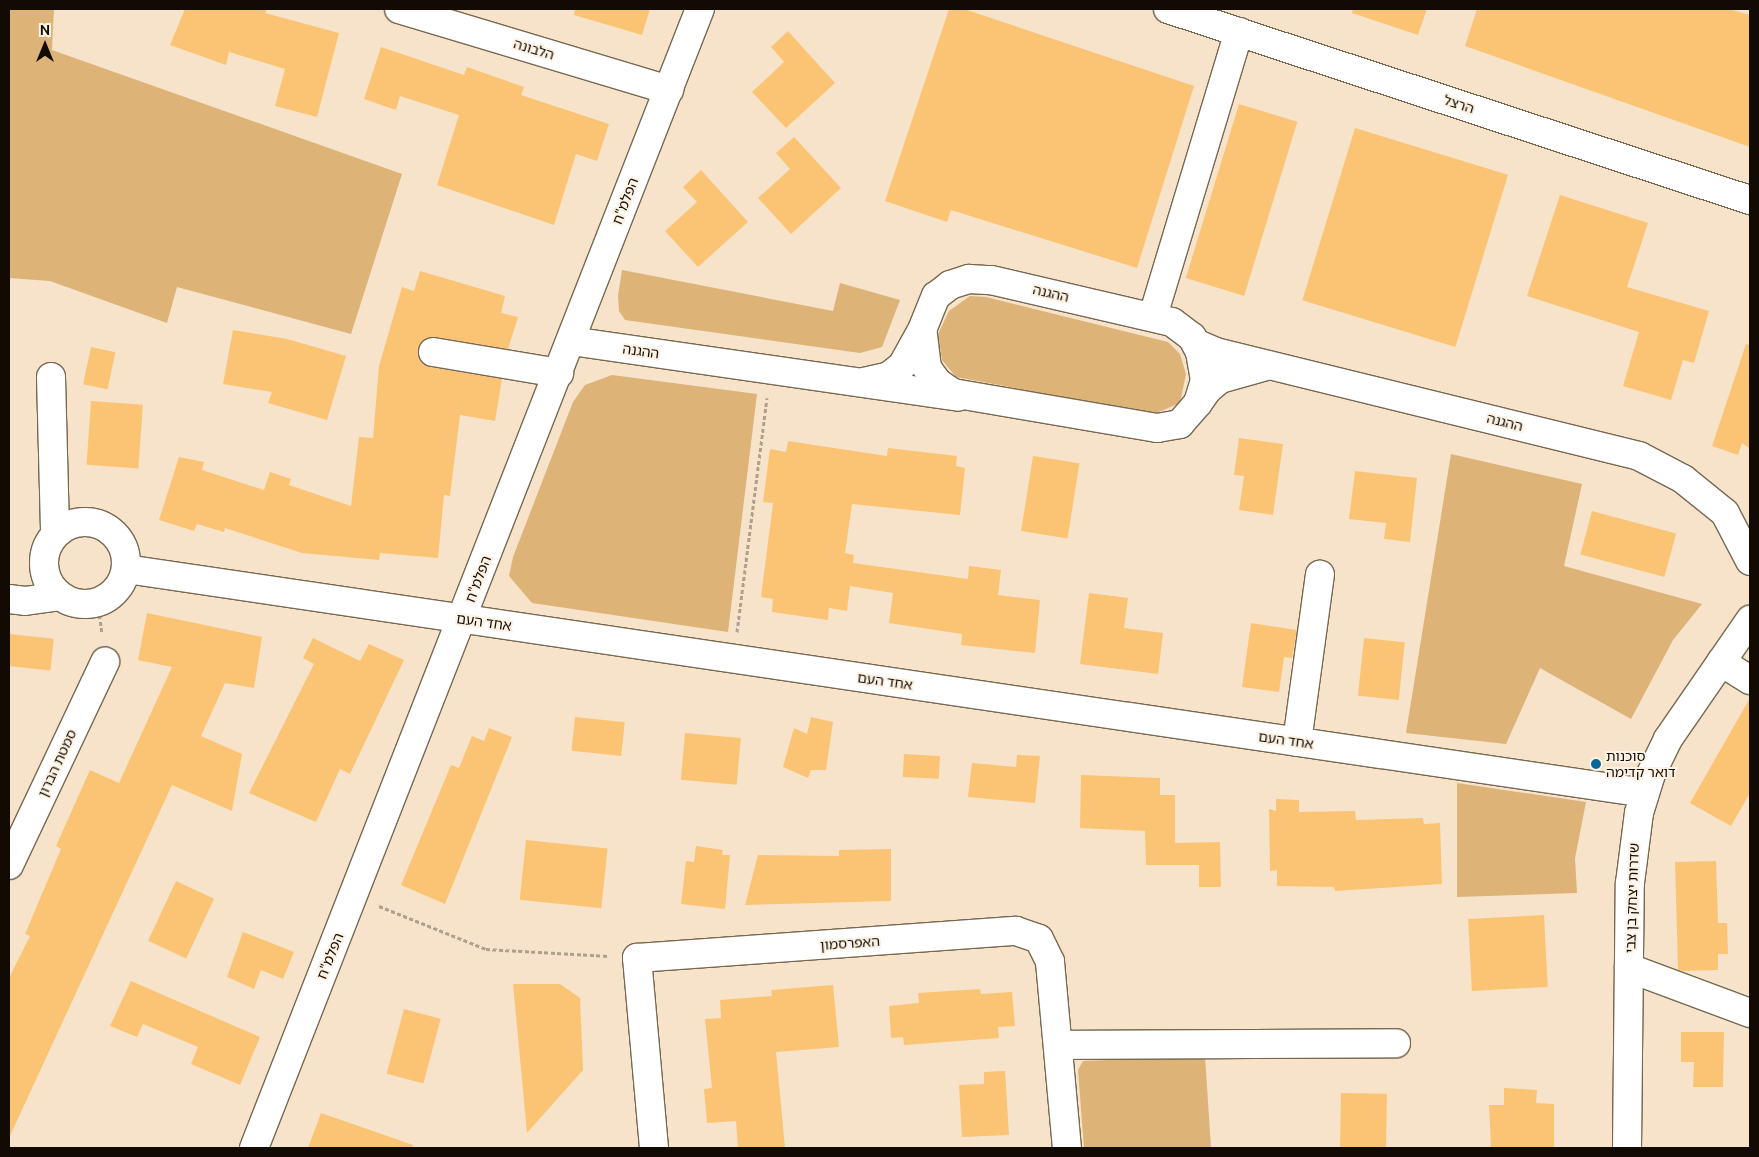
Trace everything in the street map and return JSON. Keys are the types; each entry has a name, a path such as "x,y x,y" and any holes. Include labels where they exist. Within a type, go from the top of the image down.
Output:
{"street":[{"name":"הלבונה","path":"399,9 669,90"},
{"name":"הפלמ\"ח","path":"254,1148 463,619 700,9"},
{"name":"הרצל","path":"1168,9 1750,200"},
{"path":"1153,316 1239,32"},
{"name":"ההגנה","path":"860,383 881,379 902,366 922,330 931,304 942,290 959,281 980,278 1153,316 1179,327 1197,344 1269,365 1625,451 1673,473 1738,517 1750,561"},
{"name":"ההגנה","path":"922,330 924,359 932,376 944,388 972,399"},
{"name":"ההגנה","path":"571,341 972,399 1157,428 1180,424 1198,404 1206,390 1220,379 1269,365"},
{"path":"1197,344 1204,370 1198,404"},
{"path":"433,352 559,373"},
{"path":"51,377 56,533 43,563 48,582 60,596 78,603 98,602 114,592 126,569 122,544 104,526 78,522 56,533"},
{"name":"אחד העם","path":"126,569 1644,793"},
{"path":"1297,742 1320,576"},
{"path":"9,599 25,601 60,596"},
{"name":"שדרות יצחק בן צבי","path":"1628,1148 1632,857 1644,793 1668,739 1750,620"},
{"name":"סמטת הברון","path":"9,865 105,662"},
{"path":"1721,662 1750,680"},
{"name":"האפרסמון","path":"638,958 1025,932 1039,939 1048,954 1067,1148"},
{"path":"638,958 654,1148"},
{"path":"1629,968 1750,1013"},
{"path":"1058,1045 1396,1043"}],"path":[{"path":"734,658 771,370"},
{"path":"98,602 105,662"},
{"path":"354,896 486,949 638,958"}],"shaded area":[{"path":"9,9 54,9 52,50 402,174 351,334 177,287 167,323 50,281 9,278"},
{"path":"622,270 833,311 840,283 900,300 882,347 860,353 625,320 619,311 618,296"},
{"path":"970,296 986,297 1168,342 1180,354 1186,374 1180,403 1154,414 956,377 942,360 938,334 949,311"},
{"path":"612,375 757,394 728,632 532,603 509,576 513,557 573,402 585,385"},
{"path":"1451,454 1582,484 1564,566 1702,604 1673,640 1631,719 1540,668 1506,744 1406,733"},
{"path":"1457,783 1586,802 1575,858 1577,893 1457,897"},
{"path":"1205,1056 1211,1148 1084,1148 1078,1070 1083,1061"}],"building":[{"path":"185,9 267,9 265,13 339,33 317,117 275,106 285,69 229,52 226,65 170,45"},
{"path":"575,9 650,9 642,35 574,15"},
{"path":"949,9 964,9 1194,86 1137,268 951,210 947,222 885,201"},
{"path":"1353,9 1427,9 1418,35 1352,13"},
{"path":"1477,9 1729,9 1750,15 1750,147 1465,46"},
{"path":"788,31 835,83 786,128 752,92 784,62 771,47"},
{"path":"381,47 464,75 467,67 524,87 521,95 609,124 597,161 576,154 554,225 437,185 459,115 400,96 396,110 364,99"},
{"path":"1239,104 1297,122 1244,296 1186,278"},
{"path":"1355,128 1508,175 1455,347 1302,300"},
{"path":"794,137 841,188 791,234 758,198 790,169 776,153"},
{"path":"701,170 748,222 698,267 665,231 697,202 683,187"},
{"path":"1560,195 1648,223 1627,287 1709,311 1694,363 1683,360 1671,400 1623,386 1639,332 1527,296"},
{"path":"420,271 505,296 501,313 518,317 508,349 435,337 427,338 418,349 419,358 430,367 502,379 495,421 460,415 450,496 444,495 438,558 380,553 379,560 302,553 225,528 224,532 197,524 194,531 159,520 179,457 204,462 202,470 264,490 270,472 291,479 289,485 351,506 359,437 373,438 379,366 402,287 414,291"},
{"path":"233,330 287,339 346,356 327,420 268,403 272,392 223,384"},
{"path":"1746,344 1750,345 1750,449 1742,443 1738,455 1712,446"},
{"path":"91,347 115,352 108,389 83,384"},
{"path":"91,401 143,405 138,468 87,465"},
{"path":"1239,438 1283,444 1273,515 1239,510 1244,476 1234,475"},
{"path":"788,441 887,456 888,448 957,456 956,466 965,468 960,515 852,504 845,553 854,555 853,563 968,579 969,566 1001,570 998,595 1040,600 1035,653 961,645 962,634 889,623 893,593 850,586 847,611 829,608 828,620 772,612 773,599 761,597 773,503 763,502 770,449 786,452"},
{"path":"1033,456 1079,463 1068,538 1021,531"},
{"path":"1355,471 1417,478 1410,542 1384,539 1386,523 1349,519"},
{"path":"1592,511 1676,534 1664,577 1580,554"},
{"path":"1089,593 1128,598 1124,628 1163,633 1158,674 1080,664"},
{"path":"147,613 262,637 254,688 225,683 201,736 242,754 232,811 172,785 9,1138 9,978 30,936 25,934 61,849 56,846 90,770 119,783 172,667 138,660"},
{"path":"1251,623 1297,630 1292,658 1284,657 1279,692 1242,687"},
{"path":"9,634 54,639 50,671 9,666"},
{"path":"313,638 360,661 369,644 404,660 350,774 340,769 316,822 249,793 314,664 303,658"},
{"path":"1364,638 1405,642 1399,700 1358,696"},
{"path":"1750,698 1750,793 1731,826 1690,803"},
{"path":"575,717 625,722 621,756 571,751"},
{"path":"811,717 833,722 826,770 811,770 808,778 783,767 794,728 807,734"},
{"path":"489,728 512,737 445,904 401,885 451,765 459,768 472,736 484,741"},
{"path":"685,733 741,738 737,785 681,780"},
{"path":"904,754 940,756 939,779 903,777"},
{"path":"1017,755 1040,756 1035,803 968,797 972,763 1016,767"},
{"path":"1081,775 1160,778 1160,795 1175,795 1175,843 1220,842 1221,887 1199,887 1199,865 1146,865 1145,831 1080,828"},
{"path":"1276,799 1299,800 1299,812 1355,811 1356,820 1423,818 1424,824 1440,823 1442,884 1335,891 1334,887 1277,886 1277,870 1270,871 1269,809 1276,811"},
{"path":"526,840 608,849 601,908 520,900"},
{"path":"696,846 723,850 722,855 730,855 725,909 681,904 686,861 694,862"},
{"path":"891,849 891,901 745,905 758,855 839,856 839,850"},
{"path":"1716,861 1718,923 1727,923 1728,954 1718,954 1718,970 1678,970 1675,862"},
{"path":"176,881 214,899 186,959 148,941"},
{"path":"1544,915 1548,987 1472,991 1468,919"},
{"path":"243,932 294,952 283,979 261,970 254,989 227,977"},
{"path":"131,981 260,1037 240,1085 191,1064 198,1047 143,1024 137,1037 110,1026"},
{"path":"513,984 560,984 580,998 583,1070 527,1133"},
{"path":"833,985 839,1047 776,1052 785,1148 738,1148 736,1121 707,1123 704,1089 712,1088 705,1019 721,1018 720,1000 772,996 771,990"},
{"path":"980,989 981,994 1012,992 1015,1026 998,1027 999,1038 904,1045 903,1037 891,1038 889,1006 919,1003 918,993"},
{"path":"404,1009 441,1019 423,1084 387,1074"},
{"path":"1681,1032 1724,1032 1723,1087 1693,1087 1694,1062 1681,1062"},
{"path":"1005,1071 1009,1135 962,1137 959,1085 984,1084 984,1072"},
{"path":"1504,1088 1537,1090 1536,1103 1554,1104 1554,1148 1491,1148 1489,1105 1504,1105"},
{"path":"1341,1093 1387,1094 1386,1148 1340,1148"},
{"path":"321,1113 413,1145 412,1148 308,1148"}],"place":[{"name":"סוכנות דואר קדימה","path":"1596,764"}]}
